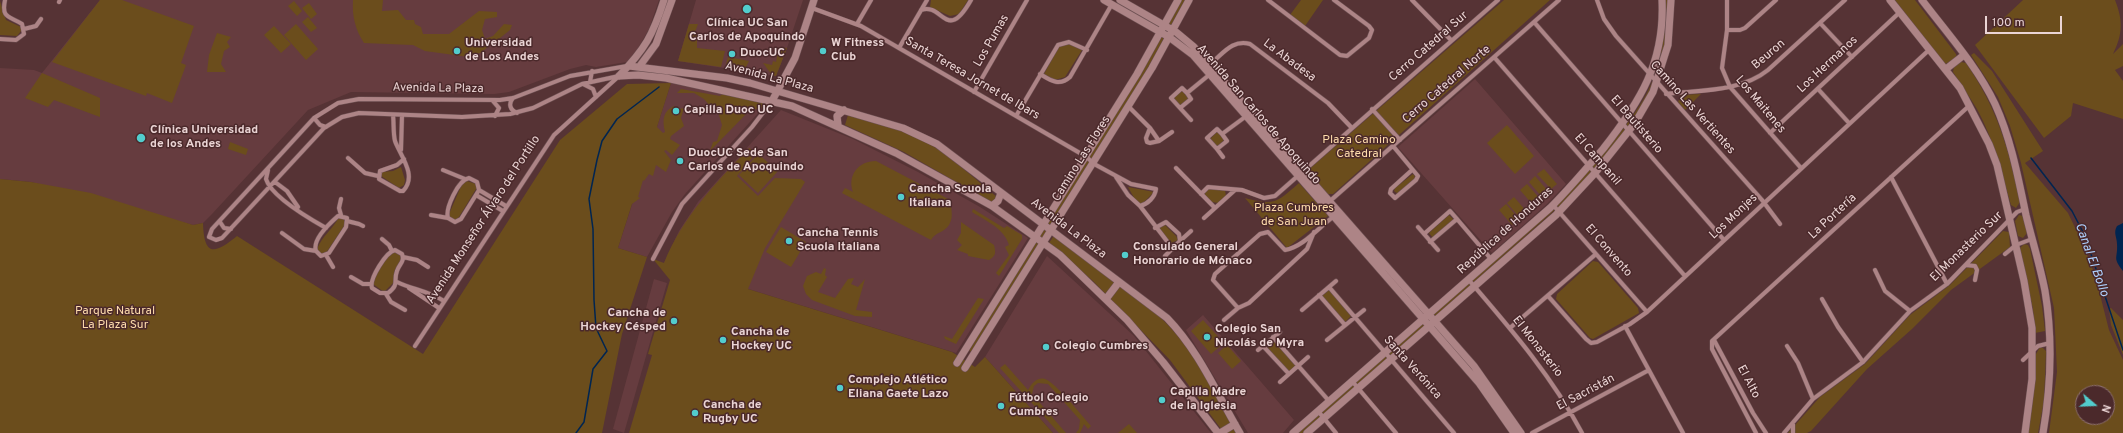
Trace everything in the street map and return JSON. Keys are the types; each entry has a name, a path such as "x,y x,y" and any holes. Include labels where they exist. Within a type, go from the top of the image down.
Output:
{"street":[{"path":"0,39 16,40 21,37 24,29 22,24 9,18 5,14 5,0"},
{"name":"Avenida Monseñor Álvaro del Portillo","path":"415,346 554,135 629,66 651,38 664,0"},
{"path":"632,75 651,52 661,35 672,0"},
{"path":"653,259 682,204 747,133 779,91 795,58 814,0"},
{"path":"857,24 871,0"},
{"path":"899,48 927,0"},
{"path":"921,10 928,10 947,20 955,20 962,16 971,0"},
{"name":"Los Pumas","path":"974,92 1027,0"},
{"name":"Avenida San Carlos de Apoquindo","path":"1104,0 1162,29 1173,30 1191,43 1300,174 1332,217 1479,383 1514,433"},
{"name":"Avenida San Carlos de Apoquindo","path":"1120,0 1162,29 1169,37 1193,55 1245,117 1300,174 1330,201 1474,366 1521,433"},
{"name":"Camino Las Flores","path":"958,363 1037,237 1178,0"},
{"name":"Camino Las Flores","path":"965,368 1128,106 1189,0"},
{"path":"1268,0 1340,55 1347,56 1369,38 1372,30 1369,26 1334,0"},
{"path":"1412,0 1451,40"},
{"name":"Cerro Catedral Sur","path":"1201,194 1208,187 1235,190 1268,198 1280,192 1351,127 1498,0"},
{"name":"Cerro Catedral Norte","path":"1330,201 1558,0"},
{"name":"Camino Las Vertientes","path":"1597,0 1612,31 1650,76 1764,203 1780,224"},
{"name":"República de Honduras","path":"1294,433 1553,204 1589,166 1638,101 1650,76 1660,37 1662,0"},
{"name":"República de Honduras","path":"1307,433 1559,212 1595,173 1644,108 1657,83 1668,45 1671,0"},
{"name":"Los Maitenes","path":"1728,0 1727,30 1722,68 1730,86 1801,168"},
{"path":"1727,30 1740,30 1745,28 1776,0"},
{"name":"Beuron","path":"1666,94 1730,86 1749,82 1765,73 1845,0"},
{"path":"1890,0 1946,69 1970,105 1989,144 2001,180 2030,312 2033,351 2031,393 2025,433"},
{"path":"1922,0 1964,55 1986,88 2000,117 2013,158 2044,290 2050,342 2049,388 2043,433"},
{"path":"1040,74 1056,82 1067,80 1087,50 1112,4"},
{"name":"Santa Teresa Jornet de Ibars","path":"812,8 857,24 1085,156 1096,166 1116,177 1131,184 1156,189 1155,194 1145,205 1140,206"},
{"name":"Los Hermanos","path":"1770,133 1900,12"},
{"path":"24,29 36,26 41,19"},
{"name":"El Bautisterio","path":"1534,22 1724,240"},
{"path":"1820,23 1852,57"},
{"path":"1016,116 1054,49 1060,44 1072,42 1087,50"},
{"name":"La Abadesa","path":"1210,64 1234,44 1244,42 1250,44 1328,103 1351,127"},
{"name":"Los Monjes","path":"1548,296 1589,342 1597,342 1626,326 1647,312 1930,49"},
{"path":"1946,69 1964,55"},
{"name":"El Campanil","path":"1494,57 1685,276"},
{"name":"Avenida La Plaza","path":"1219,433 1137,331 1106,299 1044,242 992,206 914,162 838,125 792,106 672,79 632,75 590,82 582,84 541,104 517,113 495,116 402,116 353,114 337,119 326,127 232,229 221,239 212,239 209,237 210,232 314,118 331,106 344,101 358,99 493,101 513,98 570,76 592,71 629,66 640,66 727,78 779,91 903,128 925,137 946,150 1000,193 1044,224 1160,312 1182,334 1201,362 1240,433"},
{"path":"590,82 592,71"},
{"path":"1187,93 1210,75"},
{"path":"582,84 593,89 596,97"},
{"path":"1180,108 1191,99 1182,88 1171,98 1180,108 1191,120"},
{"path":"1818,89 1849,123"},
{"path":"513,98 511,101 511,108 517,113"},
{"path":"493,101 499,108 495,116"},
{"name":"La Portería","path":"1711,345 1714,340 1970,105"},
{"path":"1128,106 1150,128 1159,141"},
{"path":"1372,109 1400,140"},
{"path":"838,125 836,116 844,110"},
{"path":"348,158 365,173 378,176 381,180 393,188 403,191 408,180 408,171 394,135 394,115"},
{"path":"401,150 402,116"},
{"path":"1222,134 1245,117"},
{"path":"314,118 318,123 326,127"},
{"path":"1150,128 1146,138 1147,142 1153,143 1159,141 1172,132"},
{"path":"1217,149 1227,141 1218,129 1207,138 1223,157"},
{"path":"1392,146 1418,176 1416,180 1396,198 1390,193 1391,189 1412,170"},
{"path":"378,176 380,172 397,165 404,159"},
{"path":"1176,168 1215,208"},
{"path":"268,170 266,179 270,187 326,228"},
{"path":"432,215 448,218 455,222 458,221 479,190 479,185 475,180 465,179 443,170"},
{"name":"Santa Teresa Jornet de Ibars","path":"1116,177 1173,249"},
{"path":"1891,177 1947,284"},
{"path":"448,218 448,212 458,185 465,179"},
{"path":"275,182 287,192 299,209"},
{"path":"479,190 506,206"},
{"path":"1204,218 1235,190"},
{"path":"992,206 998,201 1000,193"},
{"path":"476,195 503,211"},
{"path":"340,215 339,208 341,199"},
{"name":"El Convento","path":"1553,204 1647,312"},
{"name":"El Monasterio Sur","path":"1784,433 1812,399 1863,362 1910,310 1947,284 2017,212 2025,209"},
{"path":"1424,234 1450,212 1491,259"},
{"path":"326,256 346,227 347,221 344,216 340,215"},
{"path":"326,256 320,256 316,251 315,244 326,228 340,215"},
{"path":"1238,308 1213,280 1215,274 1260,234 1268,232 1285,250 1296,248 1332,217"},
{"path":"1430,242 1457,219"},
{"path":"347,221 363,226"},
{"path":"220,222 224,228 232,229"},
{"path":"1155,228 1166,222 1179,234 1180,241"},
{"path":"1418,227 1438,250"},
{"path":"1165,256 1191,231"},
{"path":"1224,320 1238,308 1249,303 1302,255 1307,249 1314,232"},
{"path":"282,233 304,249 316,251"},
{"path":"382,239 389,245 392,251"},
{"path":"2005,254 2016,245 2032,240"},
{"path":"1296,248 1302,255"},
{"path":"371,284 388,253 392,251 398,251 403,257 417,260 428,267"},
{"path":"1510,328 1596,254"},
{"path":"326,256 333,267"},
{"path":"371,284 372,288 380,293 386,294 391,291 397,282 397,271 403,261 403,257"},
{"path":"1966,265 1975,266 1978,275 1975,280"},
{"path":"1875,270 1885,291 1910,310"},
{"path":"351,277 363,284 371,284"},
{"name":"El Monasterio","path":"1468,279 1542,368 1571,412 1582,433"},
{"path":"1302,310 1336,281"},
{"path":"397,282 409,288 439,308"},
{"path":"1106,299 1119,282"},
{"name":"Santa Verónica","path":"1329,287 1454,433"},
{"path":"409,288 424,291 444,301"},
{"path":"386,294 391,302 405,310"},
{"path":"1319,295 1345,325"},
{"path":"1822,299 1838,327 1863,362"},
{"path":"1328,340 1364,310"},
{"path":"1626,326 1681,432"},
{"path":"1258,350 1280,332"},
{"path":"1273,337 1329,401"},
{"path":"972,339 980,344"},
{"name":"El Alto","path":"1714,340 1753,413 1766,433"},
{"path":"2023,360 2043,343 2050,342"},
{"name":"El Alto","path":"1711,345 1756,433"},
{"path":"1263,346 1289,374"},
{"path":"1787,346 1798,363 1812,399"},
{"path":"1280,382 1308,357"},
{"name":"El Sacristán","path":"1532,433 1649,370"},
{"path":"1352,381 1396,433"},
{"path":"1318,411 1336,433"},
{"path":"1793,423 1793,433"},
{"path":"1219,433 1235,424"}],"shaded area":[{"name":"Clínica Universidad de los Andes","path":"100,0 659,0 649,29 638,48 627,62 596,67 586,65 570,69 509,92 494,94 351,92 308,110 203,223 193,225 31,182 0,179 0,68 34,70 42,73"},
{"path":"696,0 803,0 776,76 678,61"},
{"path":"1475,79 1566,184 1547,204 1492,253 1398,147"},
{"name":"DuocUC Sede San Carlos de Apoquindo","path":"671,83 686,83 768,102 685,194 672,212 647,257 618,248"},
{"path":"781,110 853,139 918,172 980,207 1028,238 956,353 664,263 679,231 698,202"},
{"name":"Colegio Cumbres","path":"1047,256 1134,336 1211,433 1053,433 985,357"},
{"path":"654,279 667,283 624,433 613,429"},
{"name":"Colegio San Nicolás de Myra","path":"1203,315 1294,420 1283,433 1248,433 1186,330"}],"green space":[{"path":"100,0 122,0 194,26 181,63 186,65 172,103 147,93 146,96 52,62"},
{"path":"353,0 383,0 382,11 398,10 406,20 414,20 415,24 421,27 423,34 449,34 479,11 497,12 497,17 485,19 482,30 485,39 493,36 504,24 512,25 510,30 480,53 469,57 425,51 413,45 364,43 358,33 355,22"},
{"path":"931,0 968,0 959,14 950,16 930,7"},
{"path":"1181,0 1185,0 1136,89 971,352 969,350"},
{"path":"1301,0 1323,0 1305,26 1290,15"},
{"name":"Plaza Camino Catedral","path":"1504,0 1550,0 1333,194 1327,194 1307,171"},
{"path":"1664,0 1668,0 1667,38 1654,76 1661,54 1664,27"},
{"path":"1895,0 1915,0 1956,54 1957,58 1945,64"},
{"path":"2023,0 2115,0 2118,7 2121,27 2119,40 2113,54 2123,44 2123,66 2115,70 2123,81 2123,119 2073,103 2071,116 2044,138 1975,45"},
{"path":"0,1 6,20 21,27 21,31 17,36 0,35"},
{"path":"294,1 302,11 297,16 288,6"},
{"path":"309,3 317,14 311,19 302,8"},
{"path":"308,17 317,28 311,32 302,22"},
{"path":"296,24 318,49 306,60 284,35"},
{"path":"689,24 698,24 695,32 697,33 697,48 725,51 721,67 678,61"},
{"path":"274,26 291,44 281,53 264,35"},
{"path":"217,33 231,37 227,42 230,47 224,51 221,64 226,72 207,72 209,55"},
{"path":"1067,43 1082,50 1065,77 1055,80 1044,74 1060,45"},
{"path":"779,47 787,48 776,76 772,75 763,63 772,65 773,61 776,62"},
{"path":"1974,53 1992,71 2043,151 2025,163 2068,213 2082,242 2095,275 2109,330 2123,360 2123,433 2049,433 2057,372 2054,308 2021,163 2010,126 1998,97 1971,55"},
{"path":"728,57 749,61 744,71 725,68"},
{"path":"1961,62 1966,63 1977,80 1994,113 2006,146 2020,202 2016,208 2011,205 1997,156 1983,120 1953,72 1954,67"},
{"path":"42,73 100,98 100,117 54,100 48,107 25,98"},
{"path":"1653,82 1647,99 1631,124 1574,193 1303,433 1297,433 1548,210 1588,170 1624,128 1640,105"},
{"name":"Parque Natural La Plaza Sur","path":"671,83 657,127 663,133 665,132 664,116 670,108 674,106 675,110 684,108 681,118 684,126 671,136 670,139 680,145 672,155 666,150 664,151 671,160 666,172 656,165 653,176 649,174 644,181 643,180 638,197 640,198 632,204 618,248 647,257 622,334 602,433 0,433 0,179 31,182 91,193 193,225 203,223 206,242 208,247 212,249 222,247 237,236 423,354 560,140 627,84"},
{"path":"681,89 720,96 725,92 768,102 760,109 751,109 710,151 713,142 717,141 722,125 718,112 704,99 694,93 677,93"},
{"path":"1182,91 1189,99 1180,106 1173,98"},
{"path":"1701,94 1685,110 1678,102 1681,95"},
{"path":"848,115 895,128 921,139 951,159 997,197 993,203 904,152 845,125"},
{"path":"1507,125 1534,156 1515,174 1487,143"},
{"path":"1218,131 1225,139 1217,147 1210,139"},
{"path":"230,142 248,149 246,155 228,149"},
{"path":"749,148 757,152 737,176 758,196 775,178 801,179 805,182 765,248 748,289 952,352 975,367 985,357 1053,433 629,433 652,355 648,354 670,280 653,259 664,263 690,215 712,188"},
{"path":"758,154 778,171 758,193 739,175"},
{"path":"876,161 952,201 952,218 947,228 935,235 931,240 842,193 845,188 853,192 853,175 859,167"},
{"path":"401,167 405,180 404,185 399,188 381,176 382,172 393,171"},
{"path":"1544,169 1557,184 1551,189 1537,174"},
{"path":"1413,174 1415,176 1414,179 1398,194 1394,191 1395,188"},
{"path":"1535,176 1548,191 1542,197 1529,182"},
{"path":"467,181 476,184 476,189 455,221 449,218 449,214 462,184"},
{"name":"Plaza Cumbres de San Juan","path":"1299,183 1328,216 1287,248 1245,198 1263,202 1275,201 1280,199"},
{"path":"1527,184 1540,199 1533,205 1520,190"},
{"path":"1128,187 1154,192 1141,205 1137,203"},
{"path":"1209,189 1225,190 1226,196 1218,203 1212,202 1204,194"},
{"path":"1514,197 1527,212 1520,218 1507,203"},
{"path":"1506,204 1519,219 1512,225 1499,210"},
{"path":"973,209 1004,228 1007,226 1022,235 1022,239 999,276 996,273 1009,255 1005,247 1009,245 1007,239 999,229 972,212"},
{"path":"1449,215 1454,220 1433,238 1429,233"},
{"path":"2019,215 2023,216 2027,233 2023,238 2018,236 2015,221"},
{"path":"339,217 344,219 344,226 326,253 320,253 317,249 319,244"},
{"path":"961,222 994,245 995,252 993,257 989,260 968,256 968,254 957,250 962,245 957,240 961,233"},
{"path":"1165,225 1178,240 1171,243 1158,228"},
{"path":"781,227 806,242 791,267 766,252"},
{"path":"2003,231 2009,232 2010,247 1951,290 1912,329 1867,369 1811,431 1807,433 1788,433 1820,397 1865,364 1910,315 1950,285"},
{"path":"1055,234 1127,288 1154,311 1177,335 1187,348 1213,390 1236,433 1224,433 1170,360 1093,281 1049,243"},
{"path":"2024,244 2028,245 2030,249 2042,306 2045,331 2035,333 2033,309 2019,249"},
{"path":"394,252 400,255 401,260 394,272 394,282 384,292 373,284 373,279 377,270 386,258"},
{"path":"1593,261 1598,262 1638,308 1639,313 1593,339 1590,338 1556,299 1557,294"},
{"path":"824,268 826,269 825,275 827,277 818,292 835,298 848,279 854,278 851,284 858,287 865,279 856,310 872,312 872,317 855,316 812,300 806,294 803,286 807,276 816,272 821,274"},
{"path":"1329,290 1351,316 1345,322 1322,296"},
{"path":"978,298 984,299 956,344 945,339 944,336 952,339"},
{"path":"2111,308 2123,320 2123,355 2111,325 2109,309"},
{"name":"Colegio San Nicolás de Myra","path":"1203,320 1224,343 1211,354 1191,331"},
{"path":"1273,339 1297,365 1289,372 1266,346"},
{"name":"Colegio San Nicolás de Myra","path":"1227,345 1241,361 1232,369 1218,353"},
{"path":"2040,347 2046,351 2044,401 2038,433 2027,433 2033,398 2036,354"},
{"path":"1005,364 1028,390 1037,380 1045,379 1050,382 1076,408 1091,426 1088,429 1084,424 1080,433 1076,433 1079,429 1080,420 1048,384 1038,383 1034,386 1032,394 1066,433 1059,433 1000,368"},
{"path":"1129,424 1137,433 1118,433"}],"water":[{"path":"2123,223 2123,271 2116,258 2117,244 2115,233 2117,226"}],"waterway":[{"path":"576,433 584,422 593,369 607,351 596,328 594,300 593,229 589,199 597,160 602,141 617,119 659,87"},
{"name":"Canal El Bollo","path":"2031,158 2072,211 2085,236 2123,350"}],"place":[{"name":"Clínica UC San Carlos de Apoquindo","path":"747,9"},
{"name":"Universidad de Los Andes","path":"457,51"},
{"name":"W Fitness Club","path":"823,51"},
{"name":"DuocUC","path":"732,54"},
{"name":"Capilla Duoc UC","path":"676,111"},
{"name":"Clínica Universidad de los Andes","path":"141,138"},
{"name":"DuocUC Sede San Carlos de Apoquindo","path":"680,161"},
{"name":"Cancha Scuola Italiana","path":"901,197"},
{"name":"Cancha Tennis Scuola Italiana","path":"789,241"},
{"name":"Consulado General Honorario de Mónaco","path":"1125,255"},
{"name":"Cancha de Hockey Césped","path":"674,321"},
{"name":"Colegio San Nicolás de Myra","path":"1207,337"},
{"name":"Cancha de Hockey UC","path":"723,340"},
{"name":"Colegio Cumbres","path":"1046,347"},
{"name":"Complejo Atlético Eliana Gaete Lazo","path":"840,388"},
{"name":"Capilla Madre de la Iglesia","path":"1162,400"},
{"name":"Fútbol Colegio Cumbres","path":"1001,406"},
{"name":"Cancha de Rugby UC","path":"695,413"}]}
